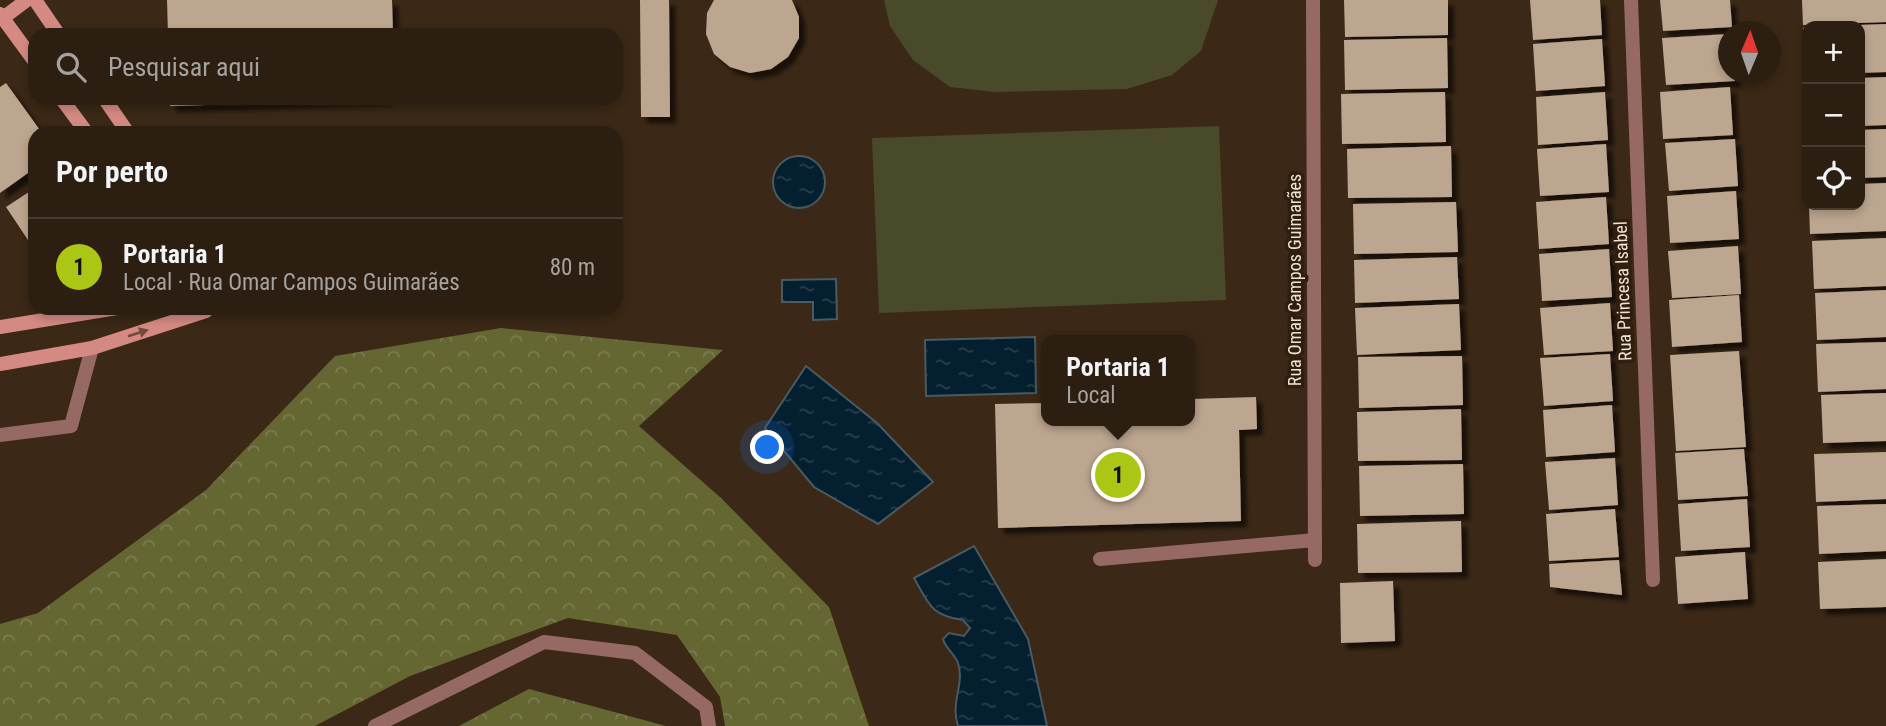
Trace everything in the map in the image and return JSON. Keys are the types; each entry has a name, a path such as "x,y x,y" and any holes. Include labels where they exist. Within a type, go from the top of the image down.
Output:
{"street":[{"path":"27,0 1,16 28,53"},
{"path":"34,0 54,28"},
{"name":"Rua Omar Campos Guimarães","path":"1313,0 1315,560"},
{"name":"Rua Princesa Isabel","path":"1631,0 1653,580"},
{"path":"66,105 82,126"},
{"path":"109,105 123,126"},
{"path":"0,327 74,315"},
{"path":"0,364 92,348 194,315"},
{"path":"0,435 71,426 92,348"},
{"path":"1100,559 1315,540"},
{"path":"375,726 544,642 635,653 706,707 709,726"}],"green space":[{"path":"884,0 1218,0 1201,51 1172,75 1127,89 994,92 950,87 913,60 890,26"},
{"path":"1219,126 1226,300 879,313 872,138"},
{"path":"501,328 723,350 639,426 721,498 829,607 869,726 725,726 720,697 677,635 568,618 410,676 315,726 0,726 0,624 38,613 206,490 335,356"},
{"path":"529,689 666,726 459,726"}],"water":[{"path":"799,156 809,158 817,164 823,172 823,192 817,200 809,206 799,208 789,206 781,200 775,192 773,182 775,172 781,164 789,158"},
{"path":"836,279 837,319 813,320 813,302 782,302 782,280"},
{"path":"1035,337 1036,393 926,396 925,340"},
{"path":"806,366 877,423 933,482 878,524 814,487 765,428"},
{"path":"974,546 1028,639 1047,726 958,726 956,709 960,671 957,660 943,639 949,633 964,636 970,628 963,620 937,612 914,578"}],"building":[{"path":"167,0 392,0 393,28 168,28"},
{"path":"640,0 669,0 670,117 641,117"},
{"path":"714,0 792,0 799,17 799,38 788,57 771,69 750,73 730,67 714,54 706,34 707,13"},
{"path":"1344,0 1448,0 1448,35 1345,37"},
{"path":"1530,0 1600,0 1602,35 1533,40"},
{"path":"1660,0 1730,0 1732,21 1718,21 1718,28 1663,31"},
{"path":"1802,0 1886,0 1886,22 1803,21"},
{"path":"1886,24 1886,72 1865,73 1865,25"},
{"path":"1718,35 1718,82 1666,85 1662,38"},
{"path":"1447,38 1448,88 1345,90 1344,40"},
{"path":"1602,39 1605,86 1536,91 1533,44"},
{"path":"1886,77 1886,125 1865,126 1865,78"},
{"path":"6,83 37,126 28,126 28,173 0,193 0,87"},
{"path":"1730,87 1733,135 1663,139 1660,92"},
{"path":"1445,92 1446,142 1342,144 1341,94"},
{"path":"1605,92 1608,140 1538,145 1536,97"},
{"path":"1886,129 1886,177 1865,178 1865,130"},
{"path":"1735,139 1738,186 1669,191 1665,143"},
{"path":"1606,144 1609,192 1540,196 1537,149"},
{"path":"1451,146 1452,197 1348,198 1347,149"},
{"path":"1886,183 1886,231 1810,234 1809,210 1865,210 1865,184"},
{"path":"1736,191 1739,239 1670,243 1667,196"},
{"path":"28,193 28,240 6,207"},
{"path":"1606,197 1609,244 1539,249 1536,202"},
{"path":"1456,202 1458,252 1354,254 1353,204"},
{"path":"1886,238 1886,286 1814,289 1812,241"},
{"path":"1738,246 1741,294 1672,298 1668,251"},
{"path":"1609,249 1612,297 1542,301 1539,254"},
{"path":"1457,257 1459,299 1355,303 1354,260"},
{"path":"1886,290 1886,337 1817,340 1815,293"},
{"path":"1739,295 1742,342 1672,347 1669,300"},
{"path":"1610,303 1613,351 1544,355 1540,308"},
{"path":"1459,304 1461,350 1357,355 1355,308"},
{"path":"1886,342 1886,389 1818,392 1816,344"},
{"path":"1739,351 1746,447 1676,451 1670,355"},
{"path":"1610,354 1613,401 1544,406 1540,358"},
{"path":"1462,356 1463,405 1359,408 1358,357"},
{"path":"1886,393 1886,441 1823,443 1821,395"},
{"path":"1256,397 1257,429 1239,430 1241,521 998,528 995,404 1041,403 1041,426 1195,426 1195,399"},
{"path":"1612,405 1615,452 1546,457 1543,410"},
{"path":"1461,409 1462,460 1358,461 1357,412"},
{"path":"1744,449 1748,496 1678,500 1675,453"},
{"path":"1886,452 1886,499 1816,502 1814,454"},
{"path":"1615,458 1618,505 1549,510 1545,462"},
{"path":"1463,464 1464,514 1360,516 1359,466"},
{"path":"1747,499 1750,547 1681,551 1678,504"},
{"path":"1886,504 1886,551 1819,554 1817,506"},
{"path":"1615,509 1619,557 1549,561 1546,514"},
{"path":"1461,521 1462,572 1358,573 1357,524"},
{"path":"1745,552 1748,599 1678,604 1675,557"},
{"path":"1886,559 1886,607 1820,609 1818,562"},
{"path":"1619,560 1622,595 1550,587 1549,564"},
{"path":"1393,581 1395,641 1341,643 1340,583"}],"place":[{"name":"Portaria 1","path":"1118,475"}]}
